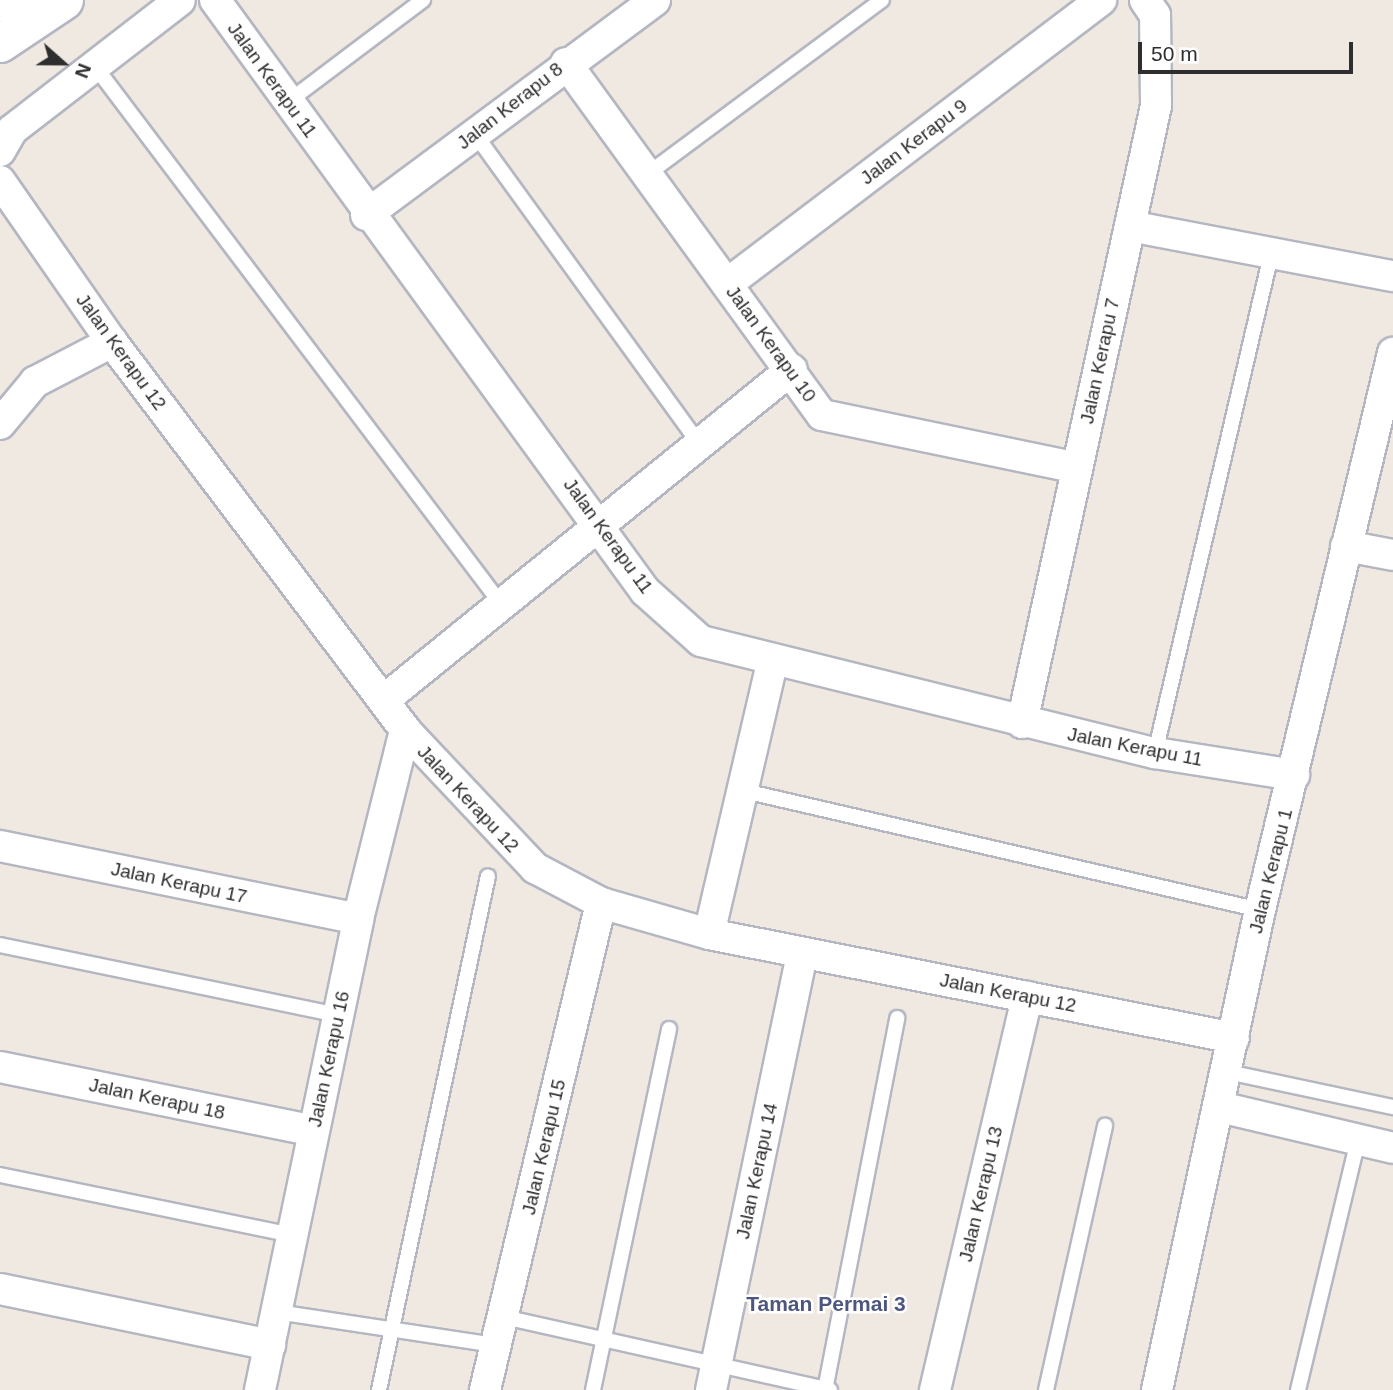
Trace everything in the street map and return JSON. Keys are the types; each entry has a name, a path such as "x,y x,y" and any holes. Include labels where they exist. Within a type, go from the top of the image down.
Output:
{"street":[{"path":"0,151 12,130 180,0"},
{"name":"Jalan Kerapu 11","path":"215,0 289,101 366,215 601,524 645,591 701,641 772,663 1021,723 1155,753 1294,775"},
{"name":"Jalan Kerapu 8","path":"366,215 566,62 656,0"},
{"name":"Jalan Kerapu 9","path":"727,284 1101,0"},
{"name":"Jalan Kerapu 7","path":"1021,723 1156,106 1155,15 1145,0"},
{"path":"0,6 58,4"},
{"path":"0,43 58,4"},
{"name":"Jalan Kerapu 10","path":"566,62 792,369 822,415 1077,468"},
{"name":"Jalan Kerapu 12","path":"0,181 112,342 405,730 526,860 601,903 709,934 1234,1038"},
{"path":"1130,226 1393,276"},
{"path":"0,424 35,382 112,342"},
{"name":"Jalan Kerapu 1","path":"1157,1390 1228,1072 1260,910 1393,354"},
{"path":"384,700 792,369"},
{"path":"1346,546 1393,555"},
{"path":"709,934 740,790 772,663"},
{"name":"Jalan Kerapu 16","path":"260,1390 358,919 405,730"},
{"name":"Jalan Kerapu 17","path":"0,846 358,919"},
{"name":"Jalan Kerapu 15","path":"485,1390 601,903"},
{"name":"Jalan Kerapu 14","path":"714,1377 802,953"},
{"name":"Jalan Kerapu 13","path":"935,1390 1027,997"},
{"name":"Jalan Kerapu 18","path":"0,1067 314,1131"},
{"path":"1220,1107 1393,1148"},
{"path":"0,1289 270,1345"}],"lane":[{"path":"289,101 422,0"},
{"path":"649,173 882,0"},
{"path":"94,65 501,604"},
{"path":"475,134 699,444"},
{"path":"1155,753 1272,255"},
{"path":"740,790 1260,910"},
{"path":"379,1390 488,876"},
{"path":"0,945 338,1015"},
{"path":"277,1312 391,1329 500,1331 603,1339 714,1377 827,1390 897,1018"},
{"path":"593,1390 669,1029"},
{"path":"1228,1072 1393,1107"},
{"path":"1046,1390 1105,1126"},
{"path":"1298,1390 1358,1140"},
{"path":"0,1175 293,1235"}],"district":[{"name":"Taman Permai 3","path":"826,1304"}]}
